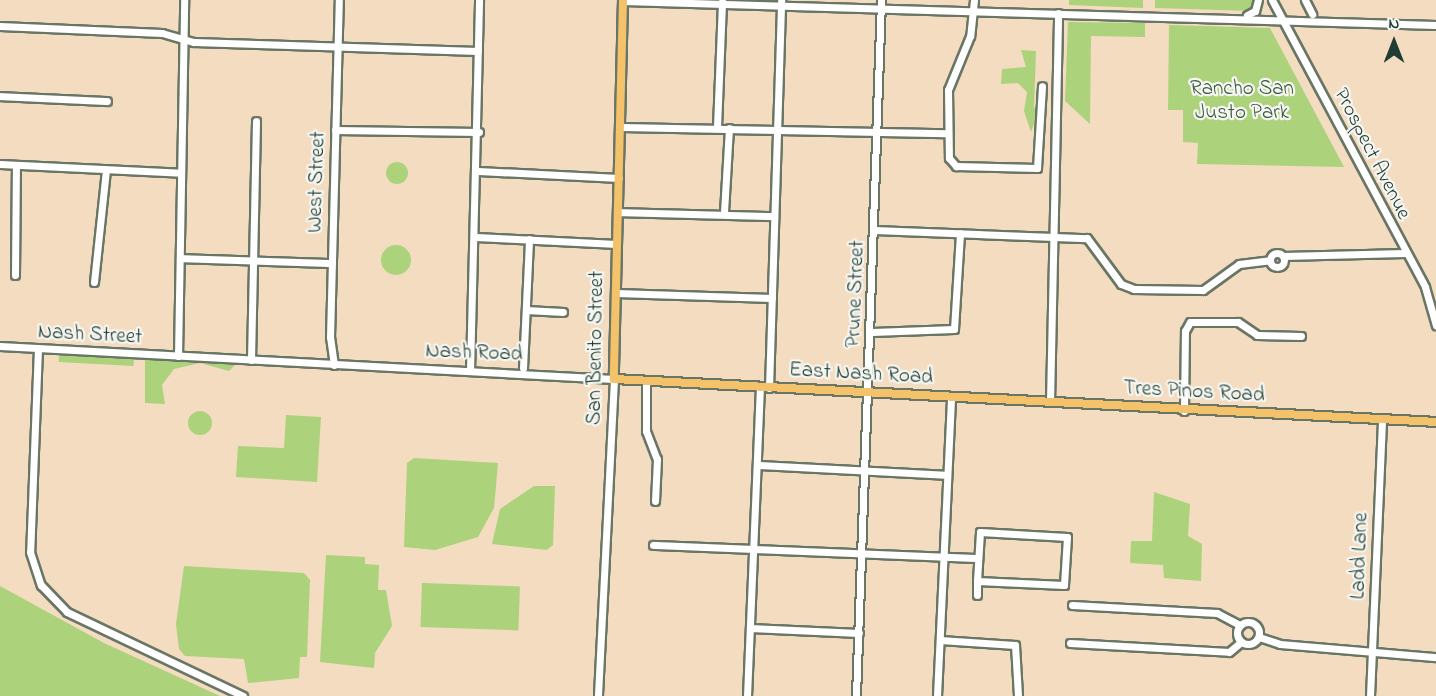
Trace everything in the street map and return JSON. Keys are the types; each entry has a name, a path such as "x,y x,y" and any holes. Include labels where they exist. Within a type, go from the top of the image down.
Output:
{"main road":[{"name":"San Benito Street","path":"614,379 623,1"},
{"name":"Nash Road","path":"614,379 765,387"},
{"name":"East Nash Road","path":"765,387 951,397"},
{"name":"Tres Pinos Road","path":"951,397 1184,411 1436,422"}],"street":[{"path":"178,356 184,0"},
{"name":"West Street","path":"334,365 332,263 339,0"},
{"path":"470,371 479,132 479,0"},
{"path":"974,0 969,41 948,90 946,133 949,158 956,166 1037,168 1042,86"},
{"path":"1237,17 1255,11 1258,0"},
{"name":"Prospect Avenue","path":"1272,0 1425,287 1436,325"},
{"path":"1305,0 1312,14"},
{"path":"623,1 881,4 974,11 1283,18 1436,25"},
{"path":"717,127 722,2"},
{"path":"747,696 758,465 772,298 781,2"},
{"name":"Prune Street","path":"856,696 872,332 875,132 881,4"},
{"path":"1050,402 1058,13"},
{"path":"0,26 162,33 184,39 478,51"},
{"path":"0,96 107,101"},
{"path":"1042,112 1056,112"},
{"path":"251,360 256,121"},
{"path":"621,127 776,128 946,133"},
{"path":"724,212 729,128"},
{"path":"335,130 479,132"},
{"path":"0,164 181,173"},
{"path":"15,276 16,165"},
{"path":"94,282 106,170"},
{"path":"478,171 619,178"},
{"path":"618,212 724,212 773,216"},
{"path":"874,230 1054,234 1092,240 1121,284 1134,289 1203,290 1239,264 1270,260 1276,253 1283,256 1405,253"},
{"path":"872,332 941,334 954,329 960,233"},
{"path":"476,237 617,244"},
{"path":"523,368 529,239"},
{"path":"1270,260 1279,267 1283,256"},
{"path":"180,258 332,263"},
{"path":"616,293 772,298"},
{"path":"526,310 563,312"},
{"path":"1184,411 1185,331 1190,322 1238,322 1257,335 1301,336"},
{"name":"Nash Street","path":"0,346 178,356"},
{"path":"38,348 30,552 41,585 67,612 243,696"},
{"name":"Nash Road","path":"178,356 614,379"},
{"name":"San Benito Street","path":"598,696 614,379"},
{"path":"646,381 645,432 657,459 655,501"},
{"path":"937,696 951,397"},
{"name":"Ladd Lane","path":"1370,696 1382,418"},
{"path":"758,465 946,475"},
{"path":"977,581 1065,585 1067,537 980,532 978,558 977,581 977,595"},
{"path":"653,545 978,558"},
{"path":"1072,605 1217,613 1240,625 1254,624 1259,637"},
{"path":"1240,625 1241,642"},
{"path":"750,628 859,633"},
{"path":"1259,637 1280,644 1372,649 1436,657"},
{"path":"1241,642 1251,644 1259,637"},
{"path":"940,640 1011,643 1018,650 1018,696"},
{"path":"1070,643 1229,652 1241,642"}],"green space":[{"path":"1069,0 1143,0 1143,8 1069,5"},
{"path":"1155,0 1255,0 1257,4 1251,11 1155,8"},
{"path":"1068,22 1145,23 1145,37 1091,36 1090,124 1065,101"},
{"name":"Rancho San Justo Park","path":"1169,25 1270,28 1344,167 1197,164 1198,143 1183,142 1183,110 1168,110"},
{"path":"1021,50 1036,51 1034,108 1039,109 1031,132 1024,111 1027,92 1018,83 1001,84 1002,69 1026,67"},
{"path":"397,162 405,165 408,173 405,181 397,184 389,181 386,173 389,165"},
{"path":"396,245 407,249 411,260 407,271 396,275 385,271 381,260 385,249"},
{"path":"59,355 134,359 134,366 59,362"},
{"path":"145,359 236,364 229,371 200,363 174,369 162,385 165,404 145,403"},
{"path":"200,411 209,414 212,423 209,432 200,435 191,432 188,423 191,414"},
{"path":"286,415 321,417 317,482 236,477 238,446 284,448"},
{"path":"414,458 498,463 494,508 478,537 435,550 404,547 407,463"},
{"path":"534,486 555,486 553,545 547,550 492,544 500,509"},
{"path":"1154,492 1190,504 1188,536 1202,544 1201,581 1164,578 1163,565 1130,563 1131,541 1152,541"},
{"path":"326,555 365,557 365,564 379,565 378,590 386,590 392,626 375,653 374,668 320,662"},
{"path":"184,566 304,573 310,580 307,657 300,657 299,678 248,683 244,659 185,656 179,649 176,624"},
{"path":"422,583 520,586 518,630 420,627"},
{"path":"0,586 104,643 220,696 0,696"}]}
